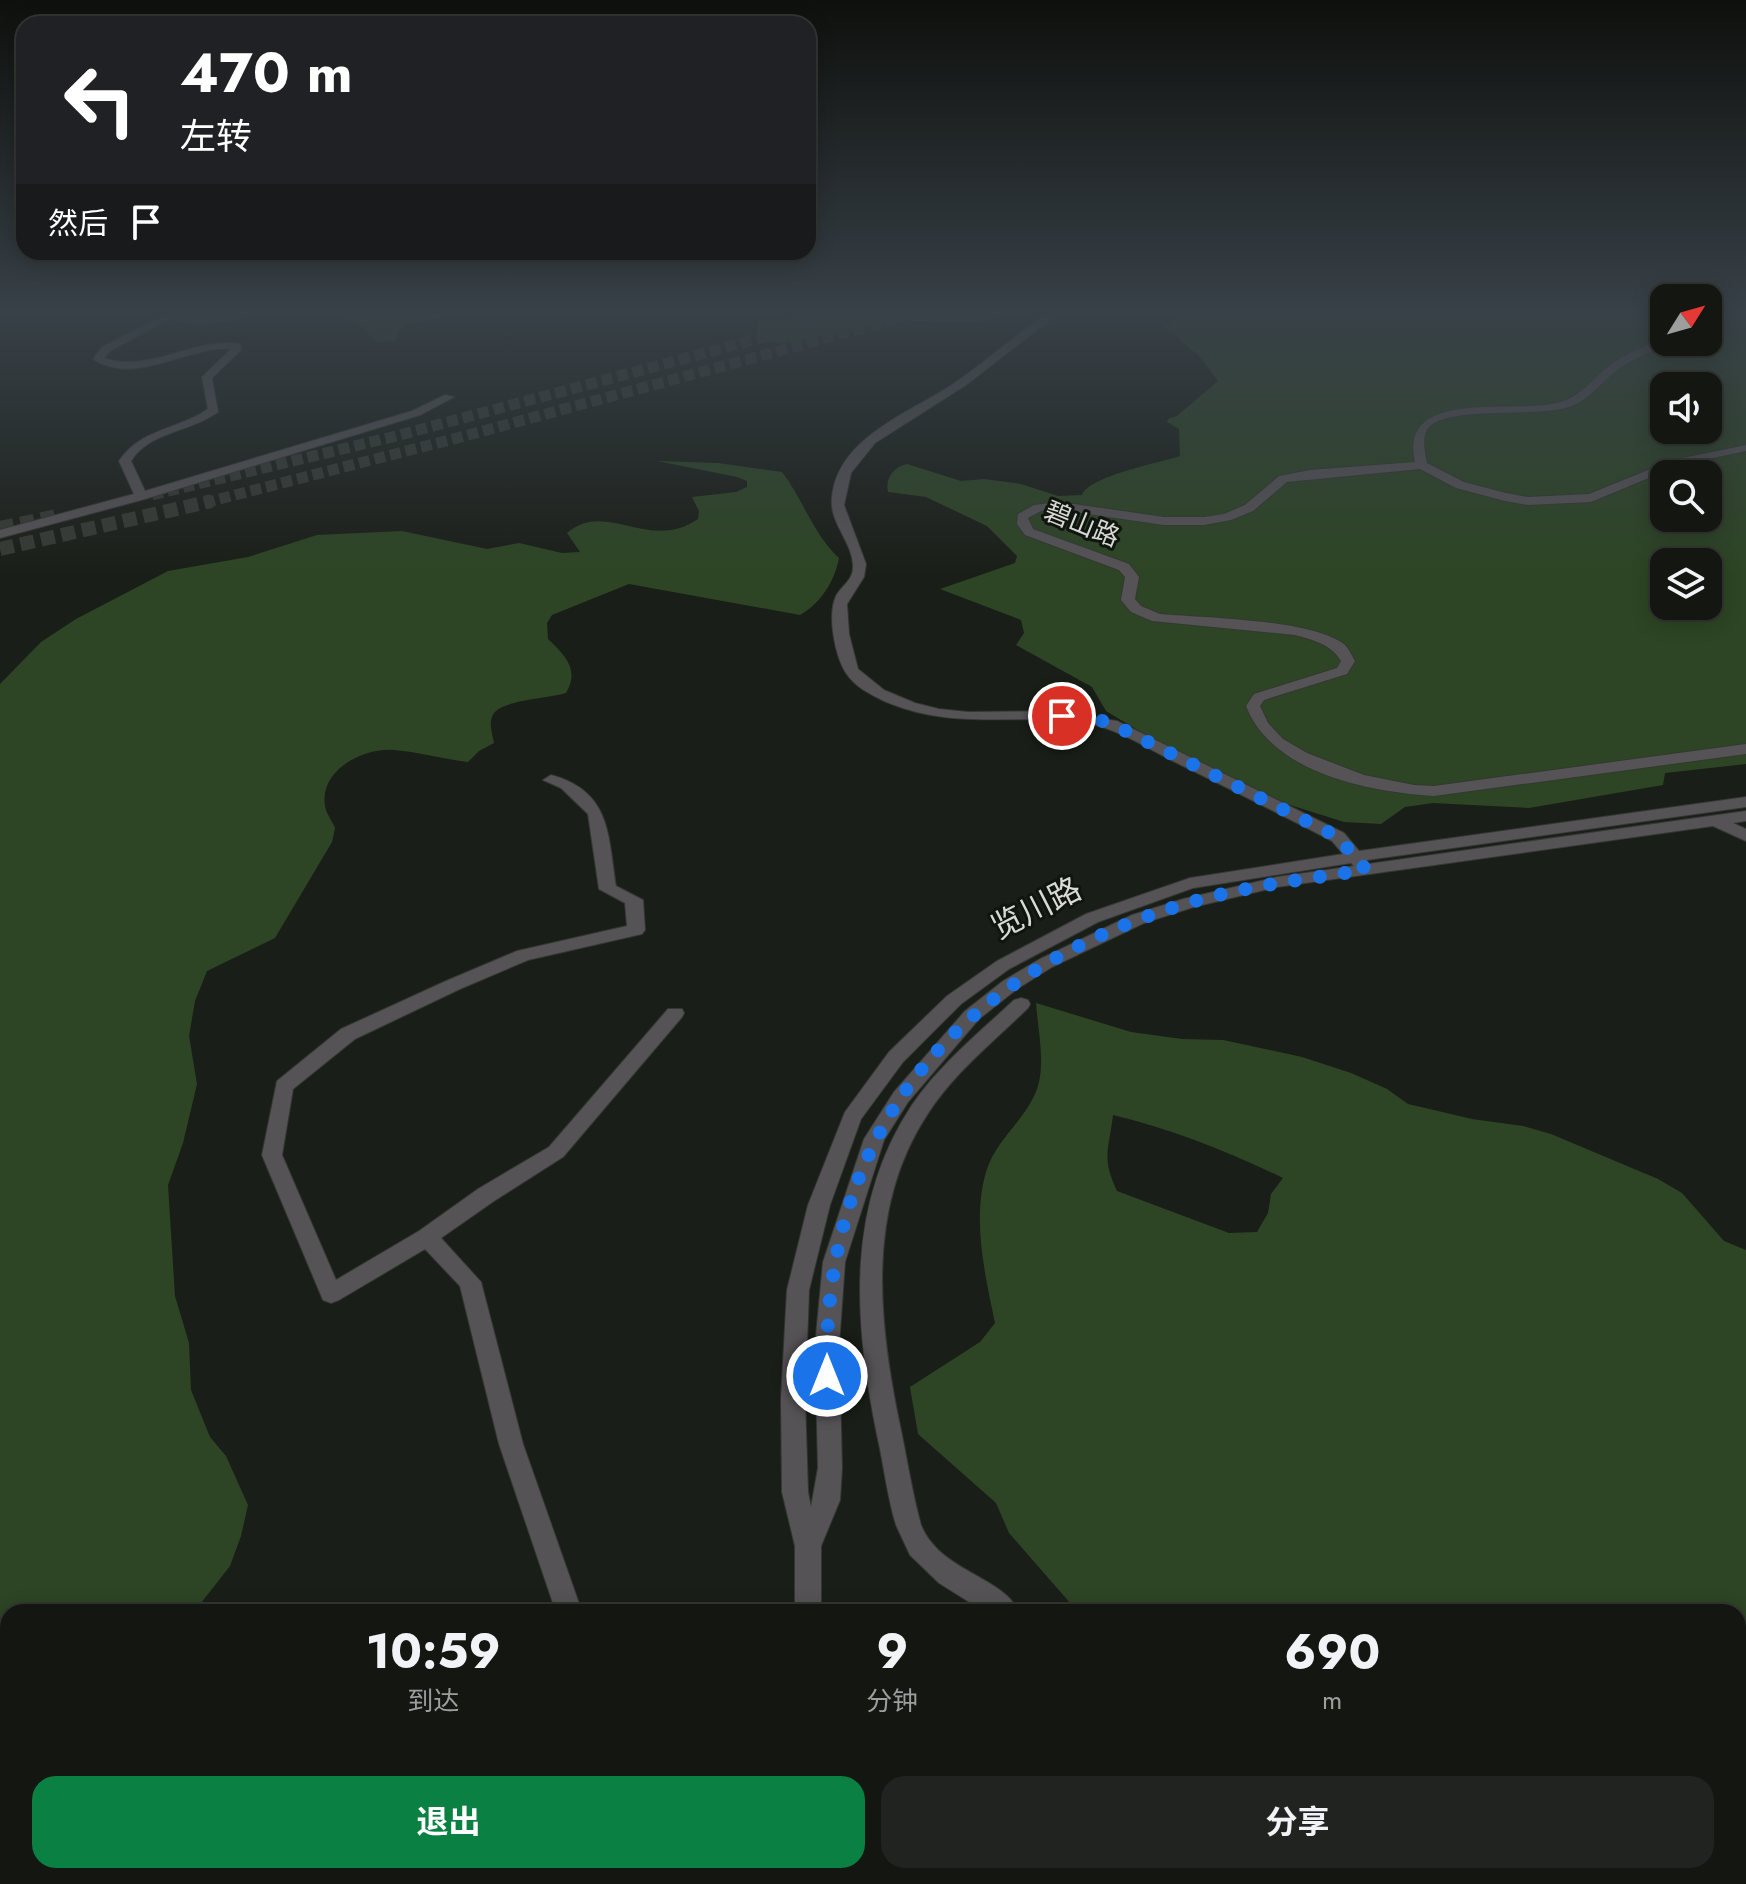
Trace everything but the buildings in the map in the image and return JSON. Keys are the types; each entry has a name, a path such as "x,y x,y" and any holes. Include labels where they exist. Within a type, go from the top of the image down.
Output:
{"street":[{"path":"141,496 125,461 128,454 145,441 200,419 214,410 212,401"},
{"path":"0,534 141,496 416,413 441,401"},
{"path":"931,401 876,437 852,464 839,491 837,515 860,562 859,576 842,598 841,607 851,669 877,692 928,712 981,718 1093,718 1112,724 1338,837 1360,863"},
{"path":"1574,401 1566,405 1446,416 1427,423 1420,433 1422,465 1460,485 1487,494 1528,501 1573,500 1607,494 1677,462 1746,448"},
{"name":"碧山路","path":"1422,465 1283,479 1249,508 1227,517 1204,521 1164,521 1060,506 1028,512 1022,517 1029,532 1124,567 1132,577 1128,600 1136,609 1157,618 1295,631 1320,637 1341,649 1348,661 1342,671 1259,697 1253,706 1254,716 1263,731 1297,752 1339,773 1375,785 1407,792 1434,791 1746,749"},
{"path":"551,780 567,785 596,813 608,889 634,900 636,930 523,955 453,985 348,1034 284,1086 272,1155 304,1224 331,1294 427,1237 486,1195 556,1152 675,1013"},
{"name":"览川路","path":"1708,815 1746,802"},
{"path":"1708,815 1746,836"},
{"name":"览川路","path":"808,1604 808,1546 795,1492 793,1399 798,1290 819,1205 852,1117 896,1057 954,1000 985,976 1092,918 1190,883 1708,815 1746,816"},
{"name":"览川路","path":"808,1546 827,1500 830,1468 827,1346 834,1262 874,1139 901,1097 935,1054 972,1015 1013,996 1046,963 1138,919 1234,892 1360,863"},
{"path":"985,976 1013,996 913,1120 881,1194 871,1256 876,1375 911,1533 929,1559 996,1604"},
{"path":"427,1237 470,1282 511,1444 566,1604"}],"green space":[{"path":"1195,401 1650,401 1650,444 1722,444 1722,401 1746,401 1746,764 1665,773 1663,785 1529,808 1433,803 1405,807 1381,824 1344,822 1271,799 1179,755 1106,711 1092,687 1016,645 1024,633 1021,620 940,589 1015,563 1017,556 987,526 926,497 888,492 889,478 894,471 907,464 961,481 984,479 1021,484 1058,496 1082,495 1087,488 1111,476 1180,456 1179,429 1167,422 1177,416"},
{"path":"657,461 718,463 782,472 822,538 839,558 830,583 814,605 800,615 629,584 552,615 547,623 548,639 565,657 571,670 566,693 519,702 496,711 491,722 494,743 468,762 382,750 346,763 329,782 325,793 326,809 335,828 332,842 275,938 207,971 195,1001 189,1036 197,1084 183,1143 168,1185 175,1296 189,1343 191,1390 210,1437 226,1456 248,1505 230,1566 200,1604 0,1604 0,684 41,642 76,619 168,571 248,557 317,535 402,531 487,549 519,543 562,553 580,552 567,533 582,524 597,521 662,531 680,528 698,519 699,511 692,497 736,492 747,487 747,481"},
{"path":"1036,1003 1131,1032 1182,1039 1223,1040 1302,1057 1351,1073 1387,1089 1408,1104 1551,1134 1658,1179 1682,1193 1724,1241 1746,1250 1746,1604 1071,1604 1009,1533 996,1503 918,1434 910,1387 980,1342 995,1323 980,1228 982,1190 990,1161 1024,1114 1039,1084 1040,1038","holes":["1113,1115 1157,1127 1283,1178 1271,1194 1268,1213 1257,1232 1229,1233 1117,1191 1108,1161"]}],"tunnel":[{"path":"152,495 527,401"},
{"path":"210,501 594,401"},
{"path":"0,549 210,501"},
{"path":"204,503 210,501"},
{"path":"0,528 57,516"}],"route":[{"path":"827,1376 834,1262 874,1139 901,1097 935,1054 972,1015 1010,985 1046,963 1138,919 1277,882 1366,870 1338,837 1112,724 1093,718 1062,716"}]}
